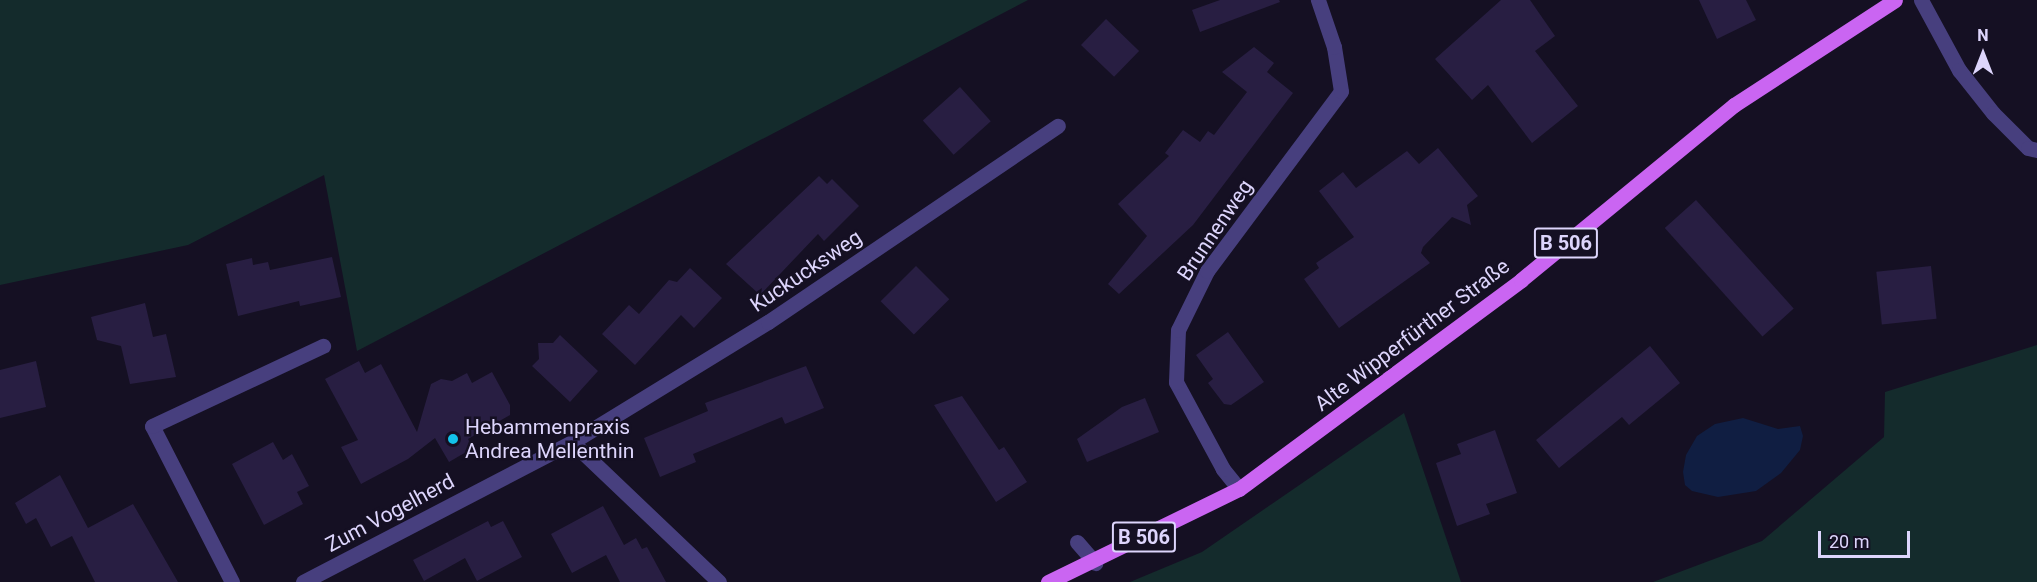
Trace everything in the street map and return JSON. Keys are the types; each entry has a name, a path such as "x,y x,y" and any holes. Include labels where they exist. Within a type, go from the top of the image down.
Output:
{"main road":[{"name":"Alte Wipperfürther Straße","path":"1048,582 1095,562 1239,489 1521,280 1734,105 1895,0"}],"street":[{"name":"Brunnenweg","path":"1239,489 1223,469 1176,382 1178,330 1206,272 1341,91 1334,47 1318,0"},
{"path":"1921,0 1959,70 1993,113 2028,148 2037,150"},
{"name":"Kuckucksweg","path":"572,442 768,322 1058,126"},
{"path":"232,582 152,426 323,346"},
{"path":"572,442 719,582"},
{"name":"Zum Vogelherd","path":"303,582 572,442"},
{"path":"1077,542 1095,562"}],"green space":[{"path":"0,0 1028,0 357,351 324,175 188,245 0,285"},
{"path":"2037,345 2037,582 1653,582 1762,541 1884,437 1885,392"},
{"path":"1404,413 1461,582 1130,582 1202,552"}],"water":[{"path":"1743,418 1778,429 1800,426 1803,436 1800,450 1781,473 1756,491 1718,497 1692,491 1685,485 1683,472 1686,455 1697,436 1715,424"}],"building":[{"path":"1220,0 1279,0 1280,2 1200,32 1192,10"},
{"path":"1501,0 1530,0 1555,36 1535,51 1578,106 1532,143 1488,85 1472,100 1435,59"},
{"path":"1699,0 1746,0 1756,20 1717,39"},
{"path":"1106,19 1139,51 1114,77 1081,45"},
{"path":"1254,47 1274,63 1267,72 1293,93 1193,225 1119,294 1108,284 1147,236 1118,204 1169,156 1165,153 1183,130 1200,142 1208,131 1214,135 1247,92 1222,72"},
{"path":"960,87 991,121 954,155 923,120"},
{"path":"1438,148 1478,196 1467,205 1471,225 1452,217 1423,247 1421,253 1430,263 1339,328 1304,279 1319,268 1316,263 1354,237 1319,191 1343,172 1356,188 1407,151 1419,164"},
{"path":"819,176 827,184 832,179 859,206 824,241 818,234 760,295 726,264"},
{"path":"1696,200 1794,308 1762,337 1665,228"},
{"path":"332,257 341,297 300,306 299,301 238,316 226,264 252,258 253,265 268,262 270,270"},
{"path":"916,266 949,299 914,335 881,301"},
{"path":"1931,266 1937,319 1882,324 1876,272"},
{"path":"690,268 722,298 694,328 681,315 635,365 602,334 629,305 639,314 669,280 677,282"},
{"path":"145,303 153,337 166,334 176,377 130,384 121,346 97,340 91,317"},
{"path":"1228,332 1264,382 1231,405 1224,404 1208,383 1213,379 1196,355"},
{"path":"560,335 598,371 570,402 532,366 539,359 538,343 553,343"},
{"path":"1650,346 1680,383 1629,425 1622,417 1559,468 1536,440"},
{"path":"36,361 46,407 0,418 0,370"},
{"path":"359,361 365,373 381,364 417,432 431,384 441,379 452,381 467,373 472,383 492,372 510,405 510,415 468,439 473,448 449,462 435,438 408,459 361,484 341,447 358,440 325,379"},
{"path":"806,366 824,408 785,424 782,417 693,454 696,462 660,477 644,438 708,411 705,403"},
{"path":"962,396 999,450 1004,447 1027,482 996,502 934,405"},
{"path":"1145,398 1159,432 1087,462 1077,439 1122,407"},
{"path":"1495,430 1517,493 1486,504 1490,514 1457,526 1436,463 1461,454 1457,444"},
{"path":"273,442 283,460 292,454 309,486 297,492 303,504 264,525 232,464"},
{"path":"60,475 88,528 133,504 178,582 95,582 72,536 51,547 36,518 26,524 15,503"},
{"path":"603,506 624,545 636,538 642,549 647,547 666,582 620,582 606,555 572,573 551,534"},
{"path":"488,521 491,527 503,521 522,557 477,581 465,558 424,581 413,560"}],"place":[{"name":"Hebammenpraxis Andrea Mellenthin","path":"453,439"}]}
